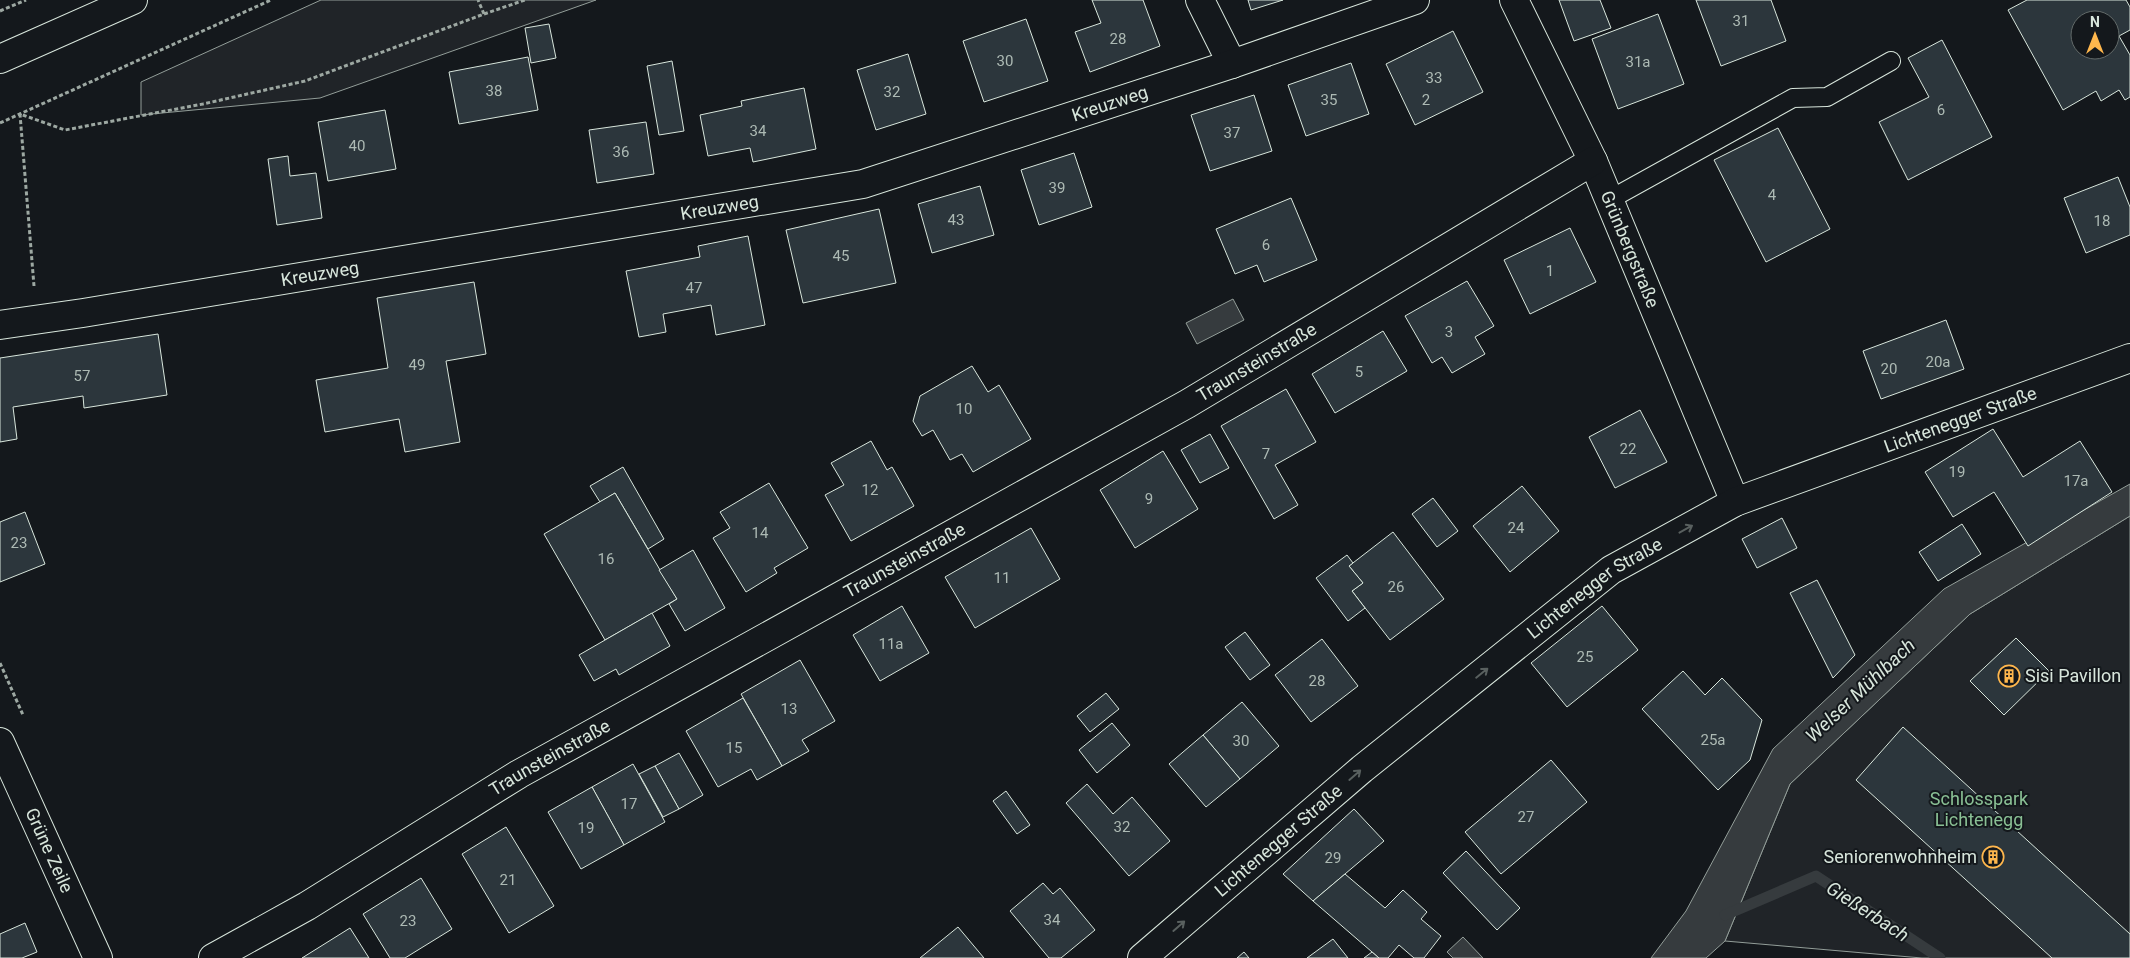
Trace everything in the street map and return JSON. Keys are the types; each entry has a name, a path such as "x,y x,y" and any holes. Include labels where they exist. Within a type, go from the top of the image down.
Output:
{"street":[{"path":"0,59 133,0"},
{"path":"1200,0 1232,64"},
{"name":"Kreuzweg","path":"0,325 863,184 1232,64 1415,0"},
{"name":"Grünbergstraße","path":"1514,0 1593,161 1735,502"},
{"name":"Traunsteinstraße","path":"213,958 307,906 519,774 1187,404 1593,161"},
{"name":"Lichtenegger Straße","path":"1142,958 1362,769 1611,570 1735,502 2130,358"},
{"name":"Grüne Zeile","path":"0,742 98,958"}],"lane":[{"path":"1609,200 1793,98 1827,97 1891,61"}],"path":[{"path":"0,11 26,0"},
{"path":"0,123 271,0"},
{"path":"478,0 484,14"},
{"path":"20,114 65,130 203,104 305,81 525,0"},
{"path":"20,114 37,320"}],"green space":[{"path":"321,0 596,0 320,98 141,115 141,82"},
{"name":"Schlosspark Lichtenegg","path":"2130,516 2130,958 1922,958 1725,941 1790,784 1970,614"}],"water":[{"path":"1233,299 1244,320 1197,344 1186,323"},
{"name":"Welser Mühlbach","path":"2130,484 2130,516 1970,614 1790,784 1725,941 1706,958 1651,958 1686,911 1773,749 1944,589"},
{"path":"1463,937 1483,958 1453,958 1447,952"}],"building":[{"path":"1092,0 1143,0 1160,46 1090,72 1075,32 1101,23"},
{"path":"1248,0 1283,0 1251,10"},
{"path":"1559,0 1600,0 1611,28 1574,41"},
{"path":"1696,0 1771,0 1786,41 1721,66"},
{"path":"2027,0 2126,0 2130,7 2130,30 2120,35 2120,10 2070,10 2070,60 2120,60 2120,38 2130,55 2130,97 2125,100 2119,90 2101,101 2096,91 2063,110 2008,10"},
{"path":"1658,14 1684,84 1618,109 1592,39"},
{"path":"1026,19 1048,81 984,102 963,41"},
{"path":"549,24 556,58 531,63 525,28"},
{"path":"1453,31 1483,92 1415,125 1386,64"},
{"path":"1942,40 1992,137 1908,180 1879,122 1929,97 1908,58"},
{"path":"908,54 926,114 876,130 857,70"},
{"path":"528,57 538,110 459,124 449,72"},
{"path":"672,61 684,131 659,135 647,66"},
{"path":"1351,63 1369,114 1306,136 1288,85"},
{"path":"804,88 816,149 753,162 750,148 708,156 700,115 742,106 741,101"},
{"path":"1254,95 1272,151 1210,171 1191,115"},
{"path":"385,110 396,169 328,181 318,122"},
{"path":"646,122 654,174 597,183 589,130"},
{"path":"1778,128 1830,229 1766,262 1714,160"},
{"path":"1074,153 1092,207 1039,225 1021,170"},
{"path":"288,156 290,176 316,173 322,218 277,225 268,159"},
{"path":"2118,177 2130,207 2130,235 2086,253 2064,198"},
{"path":"980,186 994,235 932,253 918,204"},
{"path":"1291,198 1317,260 1264,282 1257,265 1235,274 1216,229"},
{"path":"879,209 896,283 803,303 786,230"},
{"path":"1570,228 1596,282 1530,314 1504,260"},
{"path":"748,236 765,325 716,335 711,305 663,314 666,332 639,337 626,271 700,257 698,246"},
{"path":"1467,281 1494,326 1475,337 1485,354 1452,373 1442,357 1432,363 1405,316"},
{"path":"474,282 486,354 446,361 460,442 405,452 399,419 325,432 316,380 388,368 377,298"},
{"path":"1946,320 1964,369 1881,399 1863,351"},
{"path":"1383,331 1407,371 1335,413 1312,374"},
{"path":"158,334 167,395 84,408 83,396 13,407 17,439 0,442 0,358"},
{"path":"972,366 988,392 999,385 1031,439 973,472 962,454 950,460 933,430 922,436 913,421 920,396"},
{"path":"1286,389 1316,442 1275,465 1298,505 1274,519 1221,426"},
{"path":"1640,410 1667,462 1615,488 1589,437"},
{"path":"1993,429 2023,477 2080,441 2112,492 2028,546 1994,492 1953,517 1925,472"},
{"path":"1210,434 1229,468 1200,483 1181,450"},
{"path":"871,441 887,470 892,467 914,506 851,541 825,495 844,485 831,463"},
{"path":"1163,451 1198,509 1135,548 1100,490"},
{"path":"623,467 664,539 648,549 615,493 600,502 590,486"},
{"path":"769,483 808,548 774,568 777,573 746,592 713,538 730,528 720,512"},
{"path":"1522,486 1559,531 1510,572 1473,526"},
{"path":"615,493 677,599 605,640 544,534"},
{"path":"1433,498 1458,531 1437,547 1412,514"},
{"path":"25,512 45,564 0,582 0,522"},
{"path":"1782,518 1797,548 1757,568 1742,539"},
{"path":"1962,524 1981,554 1938,581 1919,552"},
{"path":"1031,528 1060,579 975,628 945,577"},
{"path":"1393,532 1444,599 1390,640 1352,591 1363,583 1349,566"},
{"path":"693,550 725,608 685,631 669,604 677,599 659,570"},
{"path":"1347,555 1353,563 1349,566 1363,583 1352,591 1365,608 1348,621 1316,578"},
{"path":"1817,580 1855,655 1833,678 1790,593"},
{"path":"902,606 929,653 880,681 853,635"},
{"path":"1602,606 1638,650 1567,707 1531,663"},
{"path":"652,613 670,646 619,675 616,669 594,681 579,655"},
{"path":"1245,632 1270,665 1250,680 1225,647"},
{"name":"Sisi Pavillon","path":"2016,638 2049,671 2004,715 1970,681"},
{"path":"1322,639 1358,686 1311,722 1275,675"},
{"path":"800,660 835,721 802,740 809,751 782,766 741,694"},
{"path":"1683,671 1705,695 1722,678 1762,720 1750,760 1718,790 1642,709"},
{"path":"1106,693 1119,709 1090,732 1077,716"},
{"path":"743,698 782,766 757,780 751,769 718,787 686,731"},
{"path":"1242,702 1279,746 1240,779 1203,735"},
{"path":"1112,723 1130,745 1097,773 1079,750"},
{"name":"Seniorenwohnheim","path":"1903,727 2130,934 2130,958 2052,958 1856,780"},
{"path":"1203,735 1240,779 1206,807 1169,764"},
{"path":"679,753 703,795 679,809 655,766"},
{"path":"1551,760 1587,802 1501,874 1465,832"},
{"path":"633,764 665,822 624,845 592,787"},
{"path":"655,766 679,809 663,817 639,774"},
{"path":"1087,784 1113,814 1132,797 1170,841 1129,876 1066,803"},
{"path":"592,787 624,845 581,869 548,812"},
{"path":"1006,791 1030,825 1017,834 993,801"},
{"path":"1354,809 1384,841 1313,901 1283,874"},
{"path":"506,827 554,906 509,933 462,854"},
{"path":"1466,851 1520,908 1497,930 1443,873"},
{"path":"1345,874 1385,908 1403,890 1427,912 1421,919 1441,936 1424,958 1414,958 1399,945 1388,958 1379,958 1313,901"},
{"path":"421,878 452,929 405,958 390,958 363,914"},
{"path":"1043,883 1053,894 1060,888 1095,930 1061,958 1049,958 1010,911"},
{"path":"25,923 37,952 22,958 0,958 0,934"},
{"path":"958,927 984,958 920,958"},
{"path":"350,928 369,958 302,958"},
{"path":"1333,939 1348,958 1307,958"},
{"path":"1244,952 1249,958 1237,958"},
{"path":"1372,952 1379,958 1364,958"}],"waterway":[{"name":"Gießerbach","path":"1725,915 1816,876 1940,958"}],"place":[{"name":"Sisi Pavillon","path":"2009,676"},
{"name":"Seniorenwohnheim","path":"1993,857"}]}
